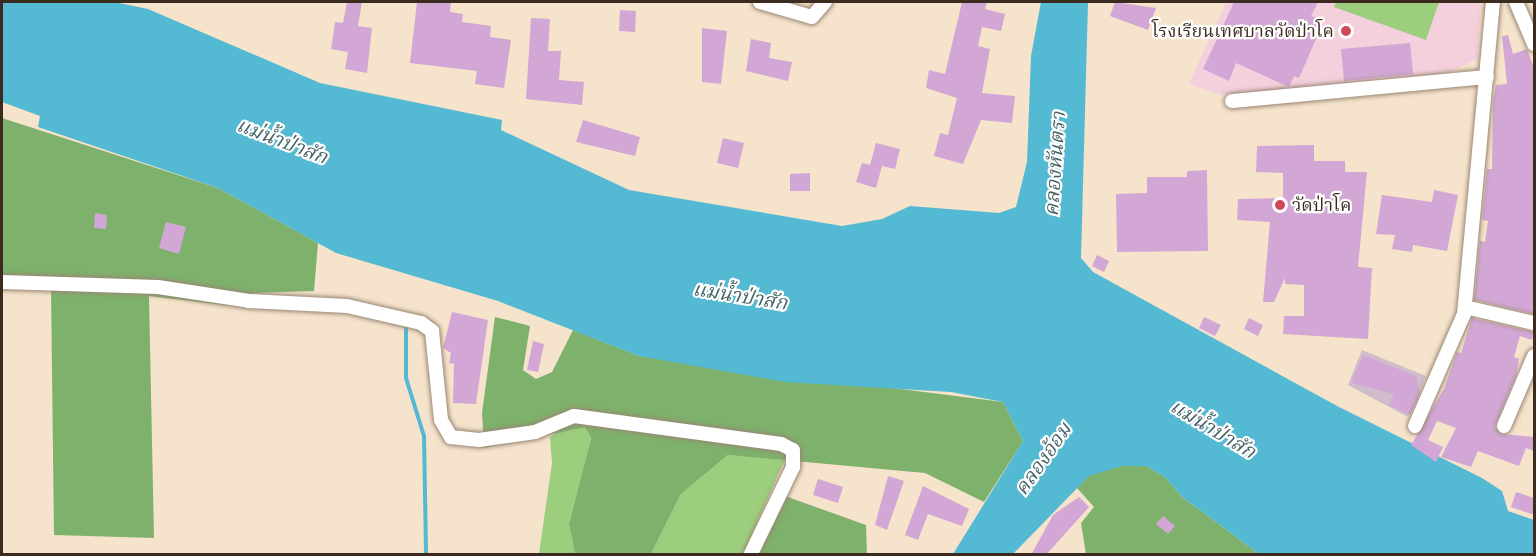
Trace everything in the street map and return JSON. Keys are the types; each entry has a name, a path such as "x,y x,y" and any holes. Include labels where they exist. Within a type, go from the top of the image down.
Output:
{"street":[{"path":"760,2 812,17 825,2"},
{"path":"1414,426 1465,307 1495,2"},
{"path":"1516,2 1534,44"},
{"path":"1232,101 1487,77"},
{"path":"2,282 159,287 249,300 347,306 421,323 432,331 441,420 451,437 479,440 535,432 574,416 781,444 793,450 793,466 751,555"},
{"path":"1465,307 1534,323"},
{"path":"1504,426 1534,356"}],"shaded area":[{"name":"โรงเรียนเทศบาลวัดป่าโค","path":"1226,2 1481,2 1477,59 1447,73 1221,95 1189,84"},
{"path":"1362,350 1426,376 1408,417 1348,385"}],"green space":[{"path":"1336,2 1439,2 1426,40 1334,7"},
{"path":"2,118 218,188 318,243 314,291 253,293 251,308 149,296 154,538 54,535 51,288 2,286"},
{"path":"495,317 530,326 523,370 536,379 552,372 573,330 639,356 1003,402 1023,441 984,502 925,473 728,455 681,494 651,554 575,554 569,524 591,438 585,427 484,448 482,413"},
{"path":"566,427 585,427 591,438 569,524 575,554 539,554 552,463 550,437"},
{"path":"728,455 786,457 743,554 651,554 681,494"},
{"path":"1122,466 1146,466 1165,477 1181,496 1259,554 1086,554 1081,523 1094,507 1077,488 1089,475"},
{"path":"785,496 866,525 867,554 755,554"}],"water":[{"path":"2,2 114,2 148,9 320,83 502,120 501,130 629,190 842,226 882,219 910,206 999,213 1016,207 1027,162 1031,56 1041,2 1088,2 1081,258 1093,272 1339,407 1482,478 1502,491 1508,511 1534,520 1534,554 1259,554 1181,496 1165,477 1146,466 1122,466 1089,476 1013,554 953,554 1023,441 1003,402 951,392 785,382 639,356 498,301 336,253 218,188 38,127 40,116 2,102"}],"building":[{"path":"347,2 362,2 358,26 372,28 367,73 345,69 348,52 331,49 335,22 343,23"},
{"path":"417,2 451,2 450,12 463,14 462,22 491,26 490,37 511,40 504,88 475,84 477,71 410,63"},
{"path":"962,2 987,2 985,9 1005,14 1001,31 982,27 978,46 990,49 982,93 1015,96 1012,123 981,120 963,164 934,156 940,133 948,135 957,98 926,88 929,70 945,74"},
{"path":"1115,2 1156,8 1148,30 1110,16"},
{"path":"1234,2 1318,2 1311,16 1320,19 1315,30 1319,32 1299,78 1294,76 1289,87 1236,63 1229,81 1203,69"},
{"path":"620,10 636,11 635,32 619,31"},
{"path":"531,18 550,19 548,51 561,51 559,80 584,82 582,105 526,99"},
{"path":"702,28 727,31 721,84 702,82"},
{"path":"1508,35 1513,54 1527,49 1534,68 1534,314 1474,300 1480,241 1485,242 1488,221 1482,220 1487,169 1492,169 1493,102 1496,85 1507,84 1502,36"},
{"path":"751,39 771,43 769,58 792,62 788,81 746,71"},
{"path":"1410,43 1413,74 1344,81 1341,49"},
{"path":"583,120 640,137 635,156 576,142"},
{"path":"723,138 744,143 738,168 717,163"},
{"path":"876,143 900,149 895,169 882,166 876,188 856,182 862,163 870,165"},
{"path":"1314,145 1314,161 1345,161 1345,172 1367,172 1358,267 1372,268 1368,339 1283,334 1284,316 1304,316 1304,285 1285,284 1285,278 1274,302 1263,302 1270,222 1237,220 1238,199 1283,198 1283,173 1256,172 1257,146"},
{"path":"1207,170 1208,251 1117,252 1116,194 1147,193 1147,177 1187,177 1187,171"},
{"path":"810,173 810,191 790,191 790,174"},
{"path":"1434,190 1458,195 1447,251 1413,245 1412,252 1392,249 1395,235 1376,234 1382,195 1432,202"},
{"path":"95,213 107,215 106,229 94,228"},
{"path":"166,222 186,227 179,254 159,248"},
{"path":"1097,255 1109,261 1104,272 1092,266"},
{"path":"452,312 488,320 476,404 453,403 454,364 449,363 451,353 443,348"},
{"path":"1204,317 1221,325 1215,336 1199,328"},
{"path":"1249,318 1263,325 1258,336 1244,329"},
{"path":"1472,318 1534,332 1532,340 1520,336 1514,357 1519,359 1516,376 1495,426 1501,434 1534,437 1534,451 1526,448 1519,466 1478,451 1471,467 1441,457 1456,428 1437,421 1428,440 1443,447 1436,462 1411,445 1444,389 1457,352 1461,353"},
{"path":"533,341 544,344 538,372 527,370"},
{"path":"1363,355 1416,376 1420,393 1410,415 1389,405 1394,394 1351,383"},
{"path":"888,476 904,481 887,530 875,525"},
{"path":"818,479 843,487 838,503 813,495"},
{"path":"923,486 969,509 962,526 928,514 918,540 905,535"},
{"path":"1516,492 1534,498 1534,515 1511,507"},
{"path":"1079,497 1089,507 1046,555 1031,555 1053,515"},
{"path":"1163,516 1175,526 1168,534 1156,524"}],"waterway":[{"path":"406,329 406,378 424,436 426,554"}],"place":[{"name":"โรงเรียนเทศบาลวัดป่าโค","path":"1346,31"},
{"name":"วัดป่าโค","path":"1280,205"}],"water label":[{"name":"แม่น้ำป่าสัก","path":"282,141"},
{"name":"คลองหันตรา","path":"1055,164"},
{"name":"แม่น้ำป่าสัก","path":"740,296"},
{"name":"แม่น้ำป่าสัก","path":"1213,429"},
{"name":"คลองอ้อม","path":"1043,459"}]}
